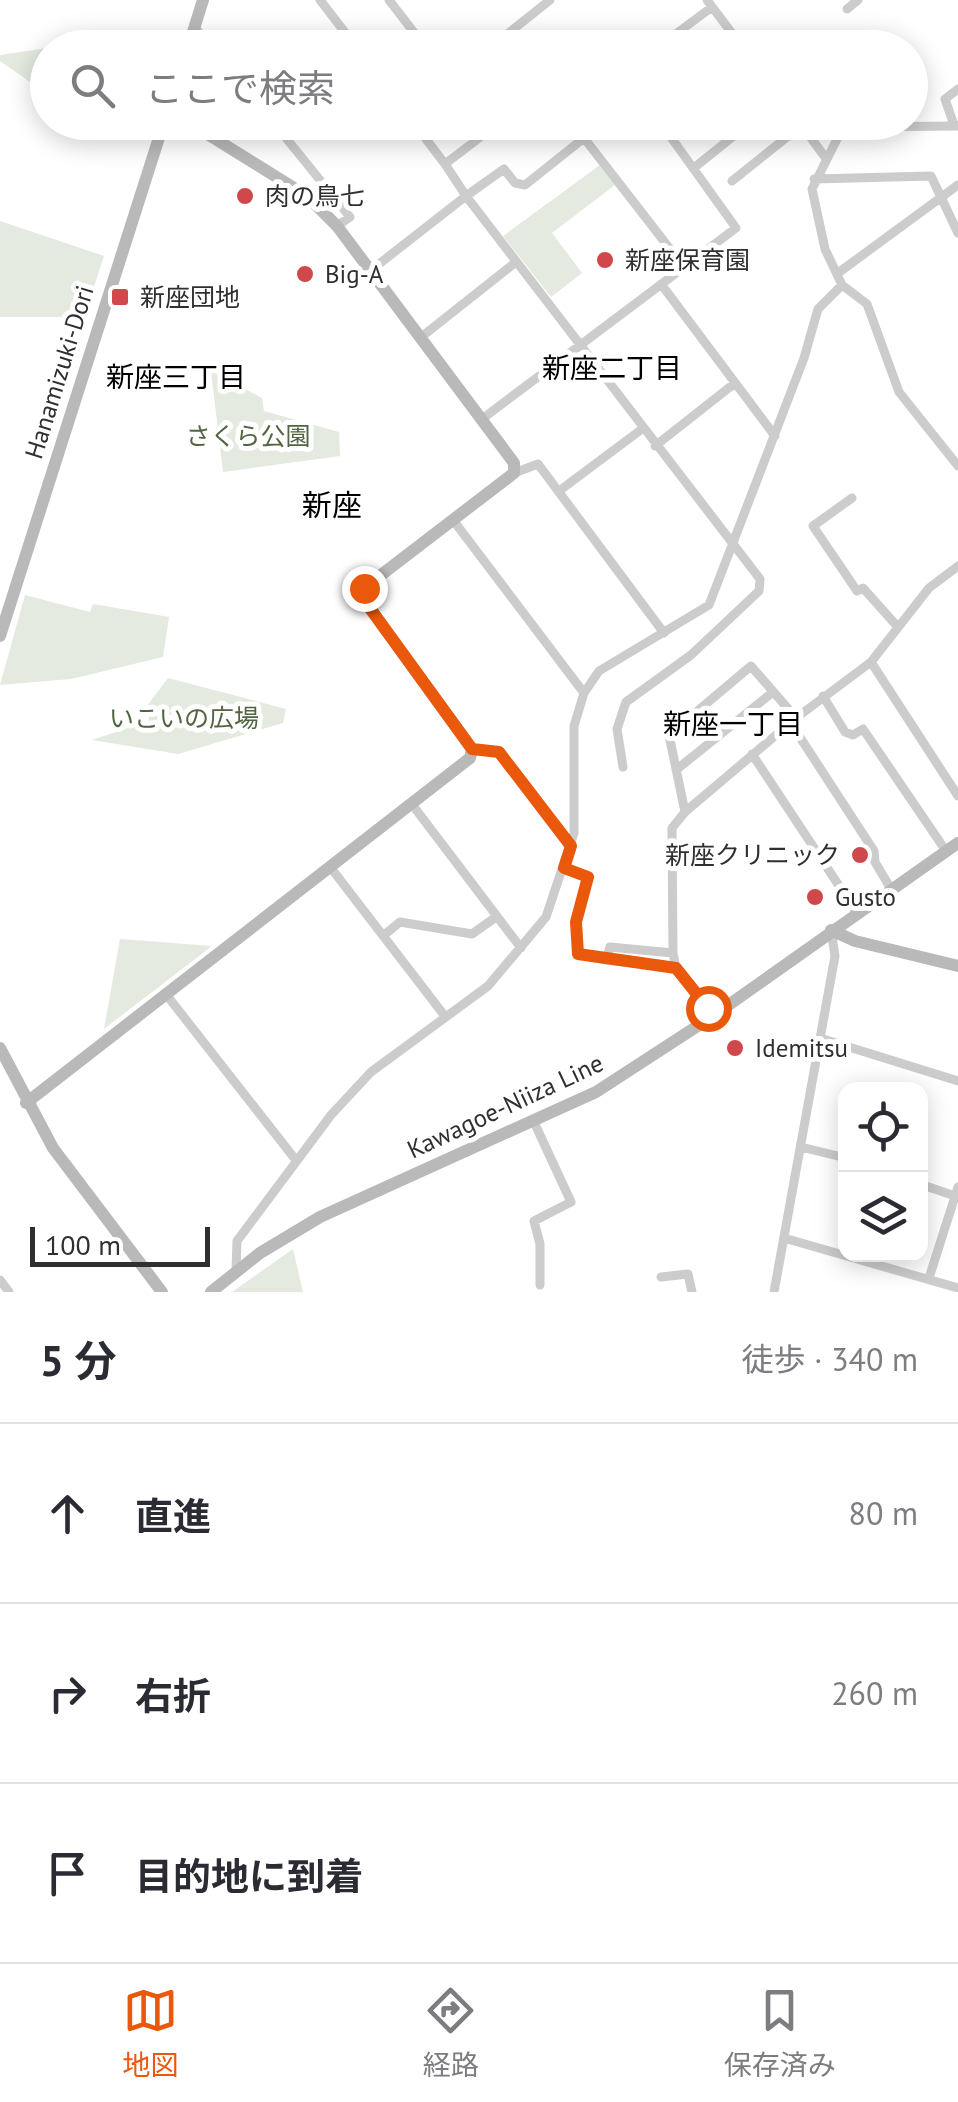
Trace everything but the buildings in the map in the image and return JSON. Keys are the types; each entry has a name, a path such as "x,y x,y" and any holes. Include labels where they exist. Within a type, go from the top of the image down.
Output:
{"street":[{"path":"194,30 203,0"},
{"path":"320,0 342,30"},
{"path":"389,0 412,30"},
{"path":"512,30 550,0"},
{"path":"847,8 858,0"},
{"path":"679,30 710,3 730,30"},
{"path":"928,126 956,125 945,99 958,89"},
{"name":"Hanamizuki-Dori","path":"0,636 158,140"},
{"path":"217,140 307,196 337,226 514,463 514,474"},
{"path":"288,140 350,217 337,226"},
{"path":"426,140 733,550 760,579 759,591 691,655 626,702 617,729 623,767"},
{"path":"444,164 476,140"},
{"path":"370,271 504,169 515,183 525,184 581,140"},
{"path":"586,140 684,267"},
{"path":"482,419 736,228 674,140"},
{"path":"696,167 729,140"},
{"path":"732,180 781,140"},
{"path":"813,140 825,156"},
{"path":"833,140 814,179 820,233 842,285 868,304 900,392 954,448 958,466"},
{"path":"814,179 931,176 958,233"},
{"path":"838,273 958,184"},
{"path":"420,338 516,262"},
{"path":"660,284 775,436"},
{"path":"236,1270 237,1241 295,1159 371,1072 488,986 546,917 571,846 574,726 584,693 599,671 710,606 818,309 842,285"},
{"path":"655,446 735,383"},
{"path":"559,491 642,429"},
{"path":"571,846 499,752 472,749 364,600 364,588 514,474 538,464 664,634"},
{"path":"852,498 813,526 856,591 863,588 897,626"},
{"path":"453,520 584,693"},
{"path":"713,1016 676,968 672,828 752,754 871,662 929,588 958,566"},
{"path":"871,662 958,796"},
{"path":"685,812 670,735 752,666 793,720 874,851 874,862 891,889"},
{"path":"676,770 773,692"},
{"path":"823,696 845,732 853,735 863,730 952,847"},
{"path":"26,1102 470,758 472,749"},
{"path":"752,754 857,913"},
{"path":"411,803 521,948"},
{"name":"Kawagoe-Niiza Line","path":"211,1292 290,1234 359,1198 596,1092 713,1016 952,847"},
{"path":"331,868 444,1015"},
{"path":"564,868 588,877 576,922 578,954 676,968"},
{"path":"383,936 400,922 472,934 496,916"},
{"path":"831,930 855,941 958,966"},
{"path":"774,1292 835,956 831,930"},
{"path":"606,960 610,947 673,953"},
{"path":"165,994 295,1159"},
{"path":"820,1038 958,1081"},
{"path":"0,1048 26,1102 72,1175 162,1292"},
{"path":"534,1122 571,1202 534,1221 540,1244 540,1285"},
{"path":"801,1147 838,1156"},
{"path":"928,1186 957,1192 929,1278"},
{"path":"784,1238 958,1288"},
{"path":"661,1277 688,1274 692,1292"},
{"path":"0,1280 9,1292"}],"green space":[{"path":"30,51 30,82 0,61 0,55"},
{"path":"600,165 615,185 552,233 582,273 551,297 503,236"},
{"path":"0,221 104,256 84,317 0,317"},
{"name":"さくら公園","path":"211,371 262,398 264,411 339,432 340,456 223,472"},
{"path":"25,595 90,612 93,604 169,617 163,657 71,679 0,685"},
{"name":"いこいの広場","path":"168,678 286,709 283,723 178,754 92,740 149,721 147,706"},
{"path":"120,939 212,946 104,1029"},
{"path":"293,1249 303,1292 232,1292"}],"place":[{"name":"肉の鳥七","path":"245,196"},
{"name":"新座保育園","path":"605,260"},
{"name":"Big-A","path":"305,274"},
{"name":"新座団地","path":"120,297"},
{"name":"新座クリニック","path":"860,855"},
{"name":"Gusto","path":"815,897"},
{"name":"Idemitsu","path":"735,1048"}],"district":[{"name":"新座二丁目","path":"612,367"},
{"name":"新座三丁目","path":"176,376"},
{"name":"新座","path":"332,504"},
{"name":"新座一丁目","path":"733,723"}],"route":[{"path":"364,588 364,600 472,749 499,752 571,846 564,868 588,877 576,922 574,940 578,954 676,968 708,1008"}]}
